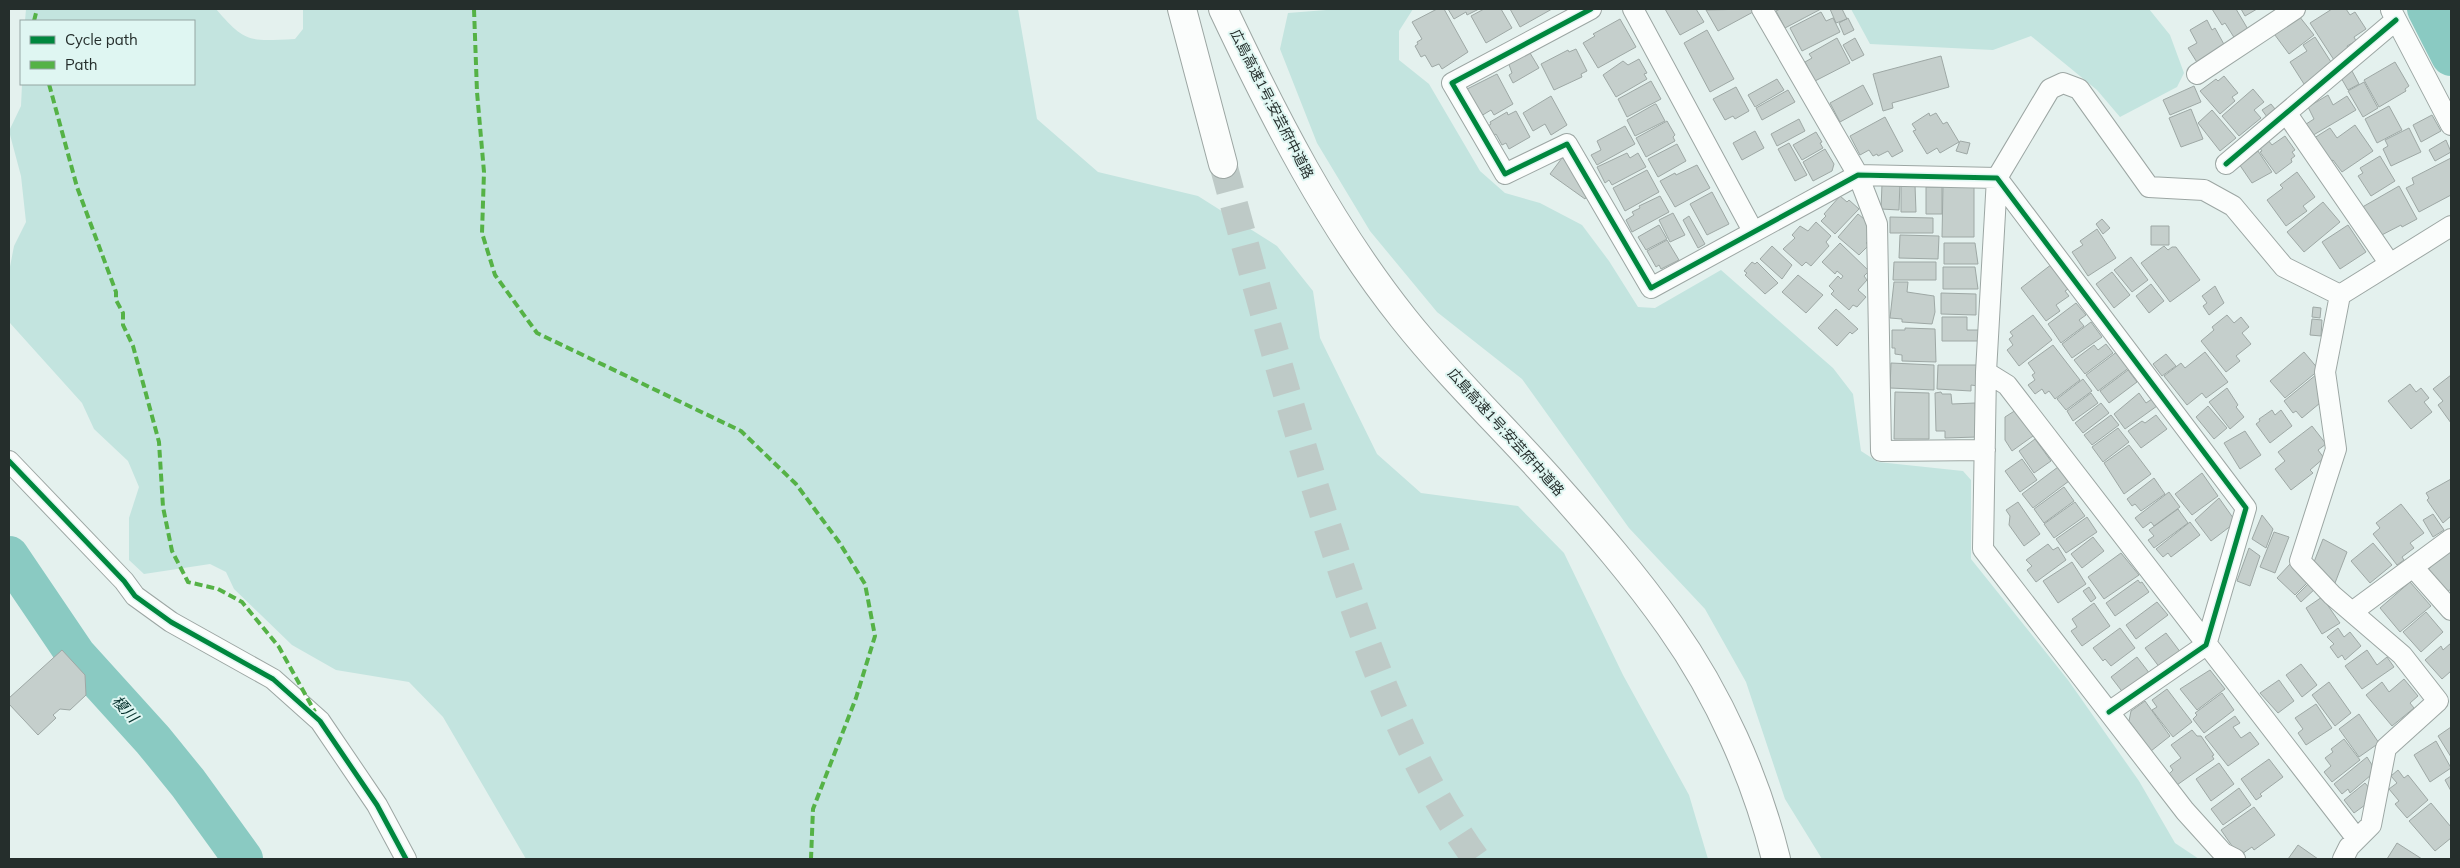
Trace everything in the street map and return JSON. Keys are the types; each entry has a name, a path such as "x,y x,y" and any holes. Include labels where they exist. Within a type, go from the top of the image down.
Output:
{"highway":[{"path":"1182,9 1195,52 1223,164"},
{"name":"広島高速1号;安芸府中道路","path":"1223,9 1309,178 1373,279 1435,355 1608,546 1672,628 1720,711 1758,801 1776,859"}],"street":[{"path":"1591,9 1452,82 1505,174 1567,144 1651,288 1858,175 1997,178"},
{"path":"1634,9 1753,231"},
{"path":"1762,9 1858,175 1877,224 1881,451 1985,450"},
{"path":"2196,74 2295,9"},
{"path":"2226,164 2287,114 2393,15 2451,125"},
{"path":"2235,859 2223,853 2185,811 1983,549 1986,372 1997,178 2050,89 2063,83 2079,89 2149,186 2204,190 2233,206 2284,267 2340,295"},
{"path":"2287,114 2390,264"},
{"path":"1997,178 2246,508 2206,644 2109,712"},
{"path":"2343,859 2349,847 2371,825 2386,748 2438,701 2402,655 2332,595 2300,561 2336,449 2325,372 2340,295 2451,226"},
{"path":"1986,372 2007,385 2357,839"},
{"path":"10,464 124,581 135,596 170,622 273,678 320,721 377,805 406,859"},
{"path":"2352,612 2451,539"},
{"path":"2413,567 2451,610"}],"shaded area":[{"path":"26,9 216,9 242,34 258,40 268,40 295,39 303,29 303,9 1018,9 1037,119 1098,172 1198,196 1277,246 1313,291 1320,338 1377,454 1421,493 1518,506 1564,553 1623,675 1689,795 1708,859 526,859 443,717 409,682 336,670 292,645 234,589 226,572 210,564 144,574 129,560 129,518 139,487 128,461 94,429 82,403 10,323 9,272 14,246 26,222 21,176 9,131 21,106 22,85 195,85 195,20 25,20"},
{"path":"1339,9 1413,9 1399,31 1399,60 1429,84 1480,171 1505,193 1540,203 1582,225 1609,261 1638,307 1655,308 1721,270 1833,368 1853,394 1861,451 1878,462 1963,471 1971,480 1971,559 2068,680 2139,781 2175,843 2199,859 1822,859 1785,799 1746,682 1705,609 1629,528 1522,379 1437,312 1370,231 1317,143 1280,49 1288,13"},
{"path":"1851,9 2149,9 2170,35 2184,73 2177,87 2120,117 2097,90 2031,36 1993,50 1870,44"}],"building":[{"path":"1437,9 1444,9 1468,52 1442,69 1439,64 1432,67 1425,55 1421,57 1415,46 1422,39 1412,22"},
{"path":"1448,9 1479,9 1467,15 1466,12 1454,19"},
{"path":"1484,9 1501,9 1512,28 1486,43 1471,16"},
{"path":"1510,9 1552,9 1520,27"},
{"path":"1665,9 1696,9 1704,22 1680,35"},
{"path":"1751,9 1753,12 1718,31 1706,10"},
{"path":"1780,9 1821,9 1785,28 1776,11"},
{"path":"1830,9 1842,9 1847,19 1836,23"},
{"path":"2212,9 2236,9 2249,31 2235,39 2225,23 2222,25"},
{"path":"2241,9 2257,9 2245,16"},
{"path":"2332,9 2346,9 2350,15 2355,12 2366,29 2354,37 2356,41 2347,46 2349,50 2334,60 2310,23"},
{"path":"1821,12 1826,21 1833,18 1840,32 1802,51 1790,28"},
{"path":"2299,16 2314,35 2289,54 2272,31"},
{"path":"1848,18 1854,30 1844,35 1839,23"},
{"path":"1620,19 1636,47 1598,68 1583,43 1595,36 1593,34"},
{"path":"2207,20 2212,30 2215,28 2226,48 2198,64 2188,48 2197,43 2190,30"},
{"path":"1707,30 1734,79 1710,92 1684,43"},
{"path":"2315,37 2331,62 2324,67 2326,69 2304,84 2290,62 2307,51 2303,45"},
{"path":"1837,38 1850,63 1815,81 1805,62 1812,58 1809,54"},
{"path":"1855,38 1864,55 1852,61 1843,45"},
{"path":"1527,48 1539,68 1513,83 1509,75 1512,73 1507,59"},
{"path":"1576,49 1587,71 1581,74 1582,77 1554,90 1541,64 1568,50 1569,52"},
{"path":"1941,56 1949,87 1892,103 1893,108 1883,111 1873,74"},
{"path":"1639,59 1647,73 1644,74 1647,79 1616,97 1603,75 1623,61 1628,65"},
{"path":"2395,62 2409,86 2405,89 2406,91 2379,107 2364,80"},
{"path":"2347,71 2349,73 2352,71 2359,84 2348,90 2340,76"},
{"path":"1497,74 1513,104 1494,115 1491,110 1481,116 1465,90"},
{"path":"2224,76 2238,93 2232,97 2235,101 2220,114 2200,91 2216,79 2218,81"},
{"path":"1777,79 1784,90 1755,107 1748,95"},
{"path":"1651,81 1661,99 1627,117 1618,99"},
{"path":"2364,82 2378,108 2363,117 2348,91"},
{"path":"1863,85 1873,104 1840,122 1830,103"},
{"path":"2194,86 2201,102 2170,115 2163,100"},
{"path":"1736,87 1749,111 1735,119 1733,116 1725,120 1713,99"},
{"path":"2253,89 2264,102 2254,110 2261,118 2239,136 2222,116"},
{"path":"1788,90 1795,102 1762,120 1756,108"},
{"path":"2328,95 2333,105 2347,96 2356,110 2310,137 2303,126 2314,119 2308,107"},
{"path":"1551,96 1567,125 1551,135 1545,124 1533,131 1523,113"},
{"path":"1655,104 1665,121 1635,136 1627,120"},
{"path":"2271,104 2279,114 2270,121 2262,110"},
{"path":"2389,106 2402,130 2377,143 2365,119"},
{"path":"2191,109 2203,139 2181,147 2169,118"},
{"path":"2212,110 2236,138 2220,151 2198,123"},
{"path":"1516,111 1530,137 1509,149 1506,143 1502,145 1496,134 1490,138 1485,128 1491,124 1490,122 1507,112 1508,115"},
{"path":"1929,113 1930,116 1936,113 1943,124 1947,122 1959,142 1940,153 1937,148 1927,154 1913,131 1916,130 1912,124"},
{"path":"2432,115 2441,131 2421,142 2413,125"},
{"path":"1885,117 1903,151 1892,157 1888,151 1878,156 1877,154 1873,156 1869,150 1860,155 1850,136"},
{"path":"1799,119 1805,131 1777,146 1771,134"},
{"path":"1667,121 1675,135 1673,137 1675,141 1646,157 1636,138"},
{"path":"2355,125 2373,151 2342,172 2333,160 2327,164 2311,140 2330,128 2337,138"},
{"path":"1625,126 1635,144 1597,165 1591,155 1601,150 1597,141"},
{"path":"2409,128 2421,152 2391,166 2383,149 2388,146 2385,140"},
{"path":"1755,131 1764,148 1742,160 1733,143"},
{"path":"1816,132 1823,148 1802,160 1793,145"},
{"path":"2285,136 2295,150 2292,152 2295,156 2291,159 2292,162 2276,174 2260,152 2262,151 2259,147 2268,140 2272,145"},
{"path":"2446,140 2451,152 2435,161 2429,150"},
{"path":"1960,141 1970,143 1967,154 1956,151"},
{"path":"1789,143 1807,175 1795,181 1778,149"},
{"path":"1677,144 1686,161 1658,177 1648,159"},
{"path":"1825,149 1834,164 1832,171 1813,181 1803,162"},
{"path":"2258,151 2272,172 2252,183 2239,164"},
{"path":"1627,153 1630,158 1638,153 1646,167 1612,185 1609,180 1605,183 1597,167"},
{"path":"2380,156 2395,181 2371,196 2358,176 2363,173 2360,168"},
{"path":"1562,158 1576,167 1589,193 1585,199 1550,174"},
{"path":"2451,158 2451,195 2419,212 2406,188 2414,184 2412,178"},
{"path":"1697,165 1710,188 1675,207 1660,181"},
{"path":"1647,170 1659,192 1625,211 1613,188"},
{"path":"2297,172 2315,197 2303,206 2307,211 2286,226 2267,200 2283,188 2280,185"},
{"path":"1900,181 1899,210 1881,209 1882,184"},
{"path":"1901,185 1915,185 1916,212 1901,212"},
{"path":"1943,186 1974,187 1974,237 1942,237"},
{"path":"2399,186 2417,219 2376,238 2359,209"},
{"path":"1926,187 1942,187 1942,214 1926,214"},
{"path":"1712,192 1729,224 1707,235 1690,204"},
{"path":"1660,196 1669,212 1632,232 1626,220 1634,215 1632,212 1640,208 1639,206"},
{"path":"1840,196 1847,202 1849,200 1859,209 1835,234 1821,221 1826,216 1824,214"},
{"path":"2323,202 2340,222 2304,252 2287,232"},
{"path":"1673,213 1685,235 1670,242 1659,220"},
{"path":"1858,214 1869,223 1871,238 1866,243 1869,245 1859,255 1838,237"},
{"path":"1689,216 1705,244 1698,248 1683,220"},
{"path":"1890,217 1933,218 1933,233 1890,233"},
{"path":"2102,219 2110,228 2103,234 2096,224"},
{"path":"1816,222 1831,236 1826,242 1829,246 1811,266 1806,262 1802,266 1783,249 1795,238 1792,235 1800,226 1808,231"},
{"path":"1659,225 1667,239 1646,250 1638,237"},
{"path":"2348,225 2366,252 2340,269 2322,242"},
{"path":"2151,226 2169,226 2169,245 2151,245"},
{"path":"2097,229 2116,258 2088,276 2072,252 2083,245 2080,241"},
{"path":"1900,235 1939,236 1938,259 1899,258"},
{"path":"1667,240 1679,260 1661,269 1659,265 1656,267 1647,251"},
{"path":"1840,243 1869,271 1864,276 1867,280 1858,290 1866,297 1857,307 1853,305 1849,310 1831,294 1834,291 1829,286 1838,276 1841,279 1843,276 1837,271 1835,274 1822,262"},
{"path":"1944,243 1975,243 1978,264 1944,264"},
{"path":"1772,246 1792,265 1782,279 1760,259"},
{"path":"2164,246 2168,250 2176,247 2200,280 2170,302 2141,263"},
{"path":"2131,257 2148,280 2132,292 2114,270"},
{"path":"1752,262 1755,264 1757,262 1778,283 1765,294 1745,275 1747,273 1744,271"},
{"path":"1894,262 1936,262 1936,280 1893,280"},
{"path":"2052,264 2070,288 2065,291 2069,296 2056,305 2060,311 2046,321 2021,288"},
{"path":"1943,267 1975,267 1978,289 1943,289"},
{"path":"2112,272 2130,295 2114,308 2096,284"},
{"path":"1798,275 1823,295 1806,313 1782,292"},
{"path":"1894,282 1908,282 1907,292 1934,296 1935,312 1932,324 1902,322 1902,319 1890,318"},
{"path":"2151,284 2164,301 2149,313 2136,296"},
{"path":"2215,286 2224,303 2209,315 2203,306 2207,303 2202,296"},
{"path":"1941,293 1976,294 1976,315 1941,314"},
{"path":"2076,303 2086,315 2079,320 2084,326 2061,343 2048,324"},
{"path":"2313,307 2321,308 2320,318 2312,317"},
{"path":"1836,309 1858,329 1852,334 1850,332 1837,346 1818,328"},
{"path":"2033,315 2052,340 2019,366 2007,350 2013,345 2009,339 2013,336 2010,332"},
{"path":"2227,315 2234,323 2241,317 2249,327 2242,333 2251,344 2236,356 2240,361 2226,372 2201,341 2214,330 2212,327"},
{"path":"1942,317 1967,317 1967,330 1979,330 1979,341 1942,341"},
{"path":"2312,319 2322,320 2321,336 2310,335"},
{"path":"2091,322 2102,337 2072,358 2062,344"},
{"path":"1905,328 1935,329 1936,362 1902,361 1902,355 1895,354 1895,348 1892,348 1892,330 1905,330"},
{"path":"2106,344 2113,353 2085,374 2074,360 2094,345 2098,350"},
{"path":"2053,345 2080,380 2055,399 2049,391 2045,394 2042,389 2035,394 2028,385 2035,380 2032,375 2035,373 2028,363"},
{"path":"2118,351 2130,367 2098,391 2086,375"},
{"path":"2205,352 2228,382 2206,398 2202,393 2187,405 2164,376 2181,363 2185,368"},
{"path":"2304,352 2319,370 2285,398 2270,381"},
{"path":"2166,354 2176,366 2162,376 2153,364"},
{"path":"1891,363 1934,365 1934,390 1890,388"},
{"path":"1938,365 1978,365 1978,386 1971,385 1971,391 1937,389"},
{"path":"2128,370 2137,382 2109,403 2100,391"},
{"path":"2317,374 2323,396 2318,401 2320,403 2302,418 2296,411 2293,413 2284,401"},
{"path":"2451,375 2451,423 2438,405 2443,401 2433,389"},
{"path":"2083,379 2092,391 2066,410 2057,399"},
{"path":"2410,384 2416,392 2421,388 2429,398 2424,402 2432,412 2411,429 2388,401"},
{"path":"2227,388 2238,405 2236,407 2244,417 2230,429 2209,402"},
{"path":"1895,392 1929,393 1929,439 1894,439"},
{"path":"1941,392 1942,394 1951,394 1952,404 1975,403 1977,437 1945,438 1945,431 1936,431 1935,393"},
{"path":"2091,393 2098,403 2073,421 2067,411"},
{"path":"2139,393 2146,403 2152,399 2157,406 2125,429 2114,414"},
{"path":"2101,403 2109,413 2083,433 2075,423"},
{"path":"2208,406 2227,428 2214,439 2196,417"},
{"path":"2016,410 2033,436 2012,451 2005,440 2005,417"},
{"path":"2272,410 2275,415 2281,410 2292,426 2270,443 2256,424 2260,421 2259,419"},
{"path":"2111,415 2119,425 2092,445 2084,435"},
{"path":"2156,415 2167,429 2141,448 2128,431 2142,421 2145,423"},
{"path":"2312,426 2326,444 2318,450 2324,458 2310,470 2313,473 2291,490 2275,469 2285,461 2278,452"},
{"path":"2118,428 2129,442 2103,462 2092,447"},
{"path":"2245,431 2261,455 2240,469 2224,443"},
{"path":"2035,439 2051,461 2034,473 2019,451"},
{"path":"2129,445 2151,474 2124,494 2104,463"},
{"path":"2022,459 2037,480 2020,492 2005,471"},
{"path":"2058,467 2069,481 2033,508 2022,494"},
{"path":"2202,473 2218,496 2192,515 2175,494"},
{"path":"2154,478 2165,494 2141,511 2135,504 2132,506 2127,499"},
{"path":"2451,479 2451,516 2443,523 2427,500 2429,498 2426,493"},
{"path":"2064,487 2074,501 2044,523 2034,509"},
{"path":"2169,492 2180,507 2154,526 2151,522 2143,528 2135,518"},
{"path":"2219,498 2236,522 2211,541 2195,520"},
{"path":"2018,502 2040,534 2024,546 2009,525 2010,516 2006,510"},
{"path":"2075,502 2085,516 2054,538 2044,524"},
{"path":"2401,504 2424,533 2410,543 2414,548 2402,557 2404,560 2397,565 2373,534 2380,528 2376,523"},
{"path":"2178,509 2188,523 2154,548 2148,540 2154,536 2149,530"},
{"path":"2433,514 2444,530 2433,537 2423,520"},
{"path":"2262,515 2273,529 2266,548 2252,539"},
{"path":"2087,517 2097,532 2066,553 2056,539"},
{"path":"2190,522 2200,535 2171,557 2168,553 2163,557 2156,549"},
{"path":"2274,532 2289,537 2275,573 2260,567"},
{"path":"2093,537 2104,551 2082,568 2071,554"},
{"path":"2323,539 2347,552 2335,583 2314,562"},
{"path":"2373,543 2392,565 2370,583 2351,561"},
{"path":"2048,544 2053,550 2058,547 2066,560 2036,582 2027,570 2032,566 2026,560"},
{"path":"2451,546 2451,589 2447,592 2427,570"},
{"path":"2249,548 2260,556 2250,586 2237,581"},
{"path":"2121,553 2139,575 2104,599 2088,577"},
{"path":"2072,562 2086,584 2058,603 2043,581"},
{"path":"2291,563 2309,581 2295,595 2277,578"},
{"path":"2138,580 2140,583 2142,582 2149,592 2115,616 2106,603"},
{"path":"2310,582 2316,588 2301,602 2296,596"},
{"path":"2410,582 2431,606 2400,632 2380,608"},
{"path":"2089,587 2096,598 2091,602 2083,591"},
{"path":"2322,597 2340,623 2322,634 2306,608"},
{"path":"2157,602 2168,615 2136,639 2126,625"},
{"path":"2094,603 2110,626 2082,646 2071,631 2077,627 2072,619"},
{"path":"2426,612 2443,632 2421,652 2403,632"},
{"path":"2120,628 2135,648 2111,666 2105,659 2103,661 2093,648"},
{"path":"2338,628 2344,637 2350,632 2361,646 2345,660 2342,655 2338,658 2330,647 2334,644 2327,637"},
{"path":"2166,633 2181,653 2160,668 2145,648"},
{"path":"2451,643 2451,671 2442,679 2425,660 2441,646 2443,650"},
{"path":"62,650 85,675 86,695 70,710 60,709 53,715 56,718 38,735 9,704 9,698"},
{"path":"2367,650 2377,665 2387,657 2394,667 2362,689 2345,666"},
{"path":"2137,657 2150,674 2124,694 2111,677"},
{"path":"2301,664 2317,685 2302,697 2286,675"},
{"path":"2210,670 2225,689 2197,710 2180,689"},
{"path":"2404,679 2418,696 2410,703 2414,708 2392,726 2366,695 2382,682 2389,692"},
{"path":"2279,680 2294,701 2278,713 2260,693"},
{"path":"2329,682 2351,713 2335,726 2312,695"},
{"path":"2167,689 2192,722 2173,737 2152,710 2157,707 2152,700"},
{"path":"2222,693 2234,710 2204,733 2193,719 2197,715 2195,713"},
{"path":"2145,701 2170,736 2151,751 2129,721 2131,711"},
{"path":"2316,704 2332,728 2306,745 2298,733 2303,729 2295,718"},
{"path":"2359,714 2379,743 2359,757 2339,729"},
{"path":"2235,716 2240,723 2233,727 2241,738 2250,732 2259,744 2228,766 2205,737"},
{"path":"2451,727 2451,757 2438,736"},
{"path":"2192,730 2197,736 2201,736 2214,755 2212,756 2214,759 2177,785 2169,774 2173,770 2170,766 2181,758 2171,745"},
{"path":"2344,739 2360,760 2332,782 2324,772 2331,766 2325,758 2333,752 2331,749"},
{"path":"2436,741 2451,768 2430,782 2414,755"},
{"path":"2367,757 2372,765 2371,775 2350,793 2348,789 2342,794 2334,784"},
{"path":"2269,759 2283,777 2260,794 2262,796 2256,800 2241,779"},
{"path":"2219,763 2234,784 2211,801 2196,779"},
{"path":"2398,770 2404,778 2408,775 2428,800 2407,818 2395,804 2399,801 2389,789 2397,783 2391,776"},
{"path":"2451,776 2451,791 2445,780"},
{"path":"2365,783 2370,789 2365,805 2354,813 2344,800"},
{"path":"2239,788 2251,805 2223,825 2211,809"},
{"path":"2431,803 2451,827 2451,838 2435,851 2409,821"},
{"path":"2254,807 2275,835 2254,850 2252,847 2239,856 2221,830"},
{"path":"2397,843 2422,859 2387,859"},
{"path":"2298,845 2318,859 2288,859"}],"waterway":[{"path":"2427,9 2451,56"},
{"name":"榎川","path":"9,556 76,655 153,740 188,783 243,859"}],"tunnel":[{"path":"1223,164 1297,428 1338,561 1369,650 1386,694 1426,779 1476,859"}],"marked path":[{"path":"34,20 37,9"},
{"path":"474,9 477,92 484,172 482,233 495,275 537,333 741,431 796,484 839,542 865,584 875,636 856,698 813,809 811,859"},
{"path":"49,85 77,187 116,292 116,300 123,313 123,325 133,346 159,442 163,507 172,551 188,582 218,589 242,602 279,647 315,712"}],"cycle path":[{"path":"1591,9 1452,83 1505,174 1567,144 1651,288 1858,175 1997,178 2246,508 2206,645 2109,712"},
{"path":"2226,164 2396,20"},
{"path":"9,461 124,581 135,596 171,622 273,679 320,721 377,805 406,859"}]}
